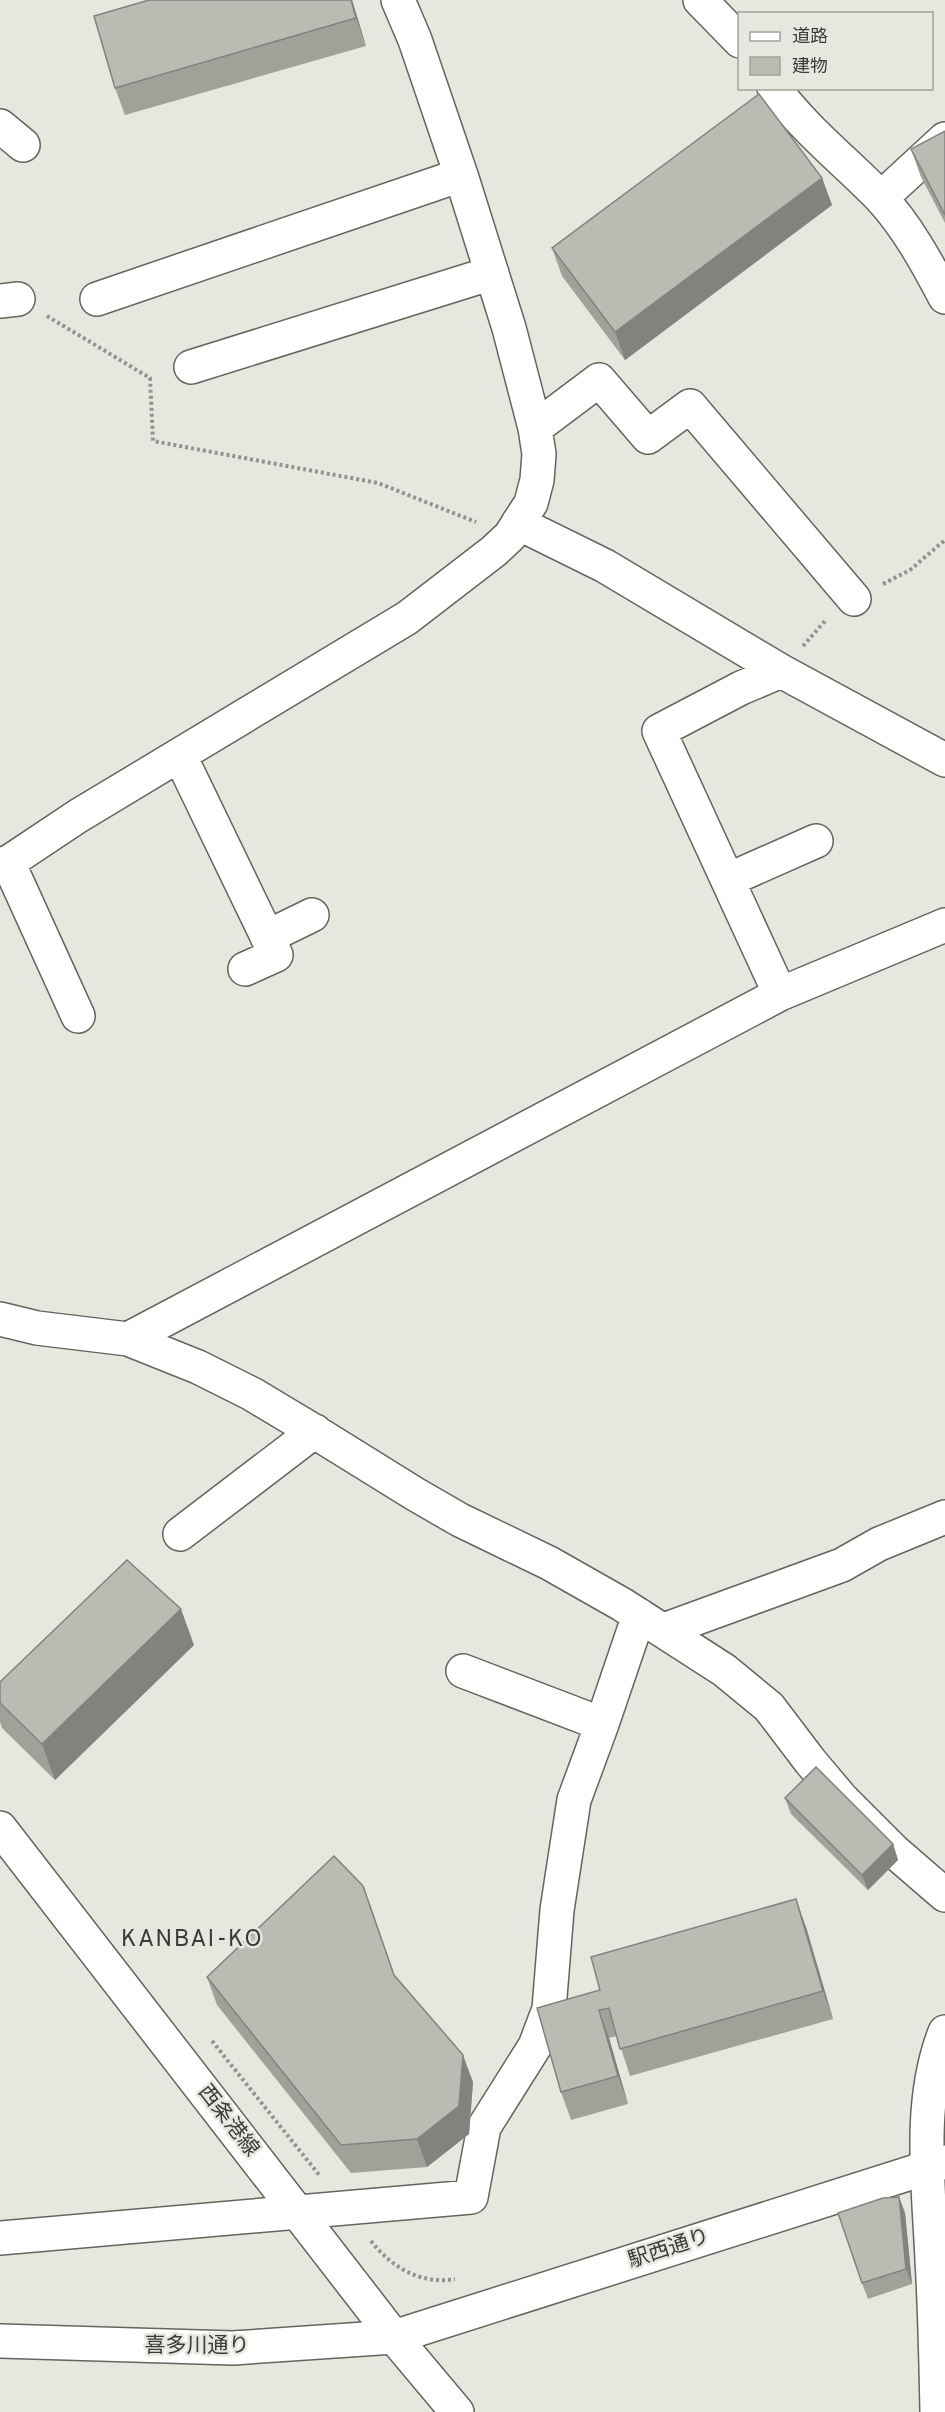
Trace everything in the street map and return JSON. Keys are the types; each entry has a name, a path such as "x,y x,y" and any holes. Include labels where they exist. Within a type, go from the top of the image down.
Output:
{"street":[{"path":"78,1016 4,865 78,816 407,618 468,572 514,530 531,503 537,480 539,454 535,428 509,328 461,175 398,0"},
{"path":"700,0 738,39"},
{"path":"776,90 798,118 881,198 908,232 945,297"},
{"path":"881,198 945,139"},
{"path":"97,299 461,175"},
{"path":"191,367 492,273"},
{"path":"535,428 599,380 648,436 690,406 854,599"},
{"path":"514,530 605,566 781,671 945,760"},
{"path":"780,994 659,731 741,688 781,671"},
{"path":"180,756 276,955 245,969"},
{"path":"728,880 816,841"},
{"path":"267,937 312,915"},
{"path":"128,1339 780,994 945,925"},
{"path":"0,1319 37,1328 128,1339 198,1367 252,1394 459,1520 549,1563 651,1623 724,1670 769,1707 842,1799 894,1851 945,1895"},
{"path":"180,1534 315,1431"},
{"path":"0,2238 471,2197 484,2127 535,2046 549,2009 556,1910 574,1800 602,1724 651,1623 842,1565 879,1544 945,1517"},
{"path":"464,1671 602,1724"},
{"name":"西条港線","path":"0,1828 393,2337 457,2412"},
{"path":"937,2412 936,2164 929,2106 945,2032"},
{"name":"駅西通り","path":"393,2337 936,2164"},
{"name":"喜多川通り","path":"0,2341 233,2348 393,2337"}],"path":[{"path":"9,300 150,378 153,441 378,483 514,530"}],"building":[{"path":"149,0 351,0 356,18 115,88 94,16"},
{"path":"759,94 822,178 615,332 552,248"},
{"path":"945,131 945,215 911,149"},
{"path":"127,1560 181,1609 42,1744 0,1703 0,1682"},
{"path":"816,1767 893,1844 862,1875 785,1798"},
{"path":"334,1856 363,1886 394,1975 463,2055 459,2106 417,2139 341,2145 207,1977"},
{"path":"796,1899 823,1991 620,2049 609,2008 599,2010 618,2076 561,2092 537,2008 600,1990 591,1957"},
{"path":"899,2197 906,2269 862,2283 838,2213 883,2198"}],"district":[{"name":"KANBAI-KO","path":"192,1940"}]}
